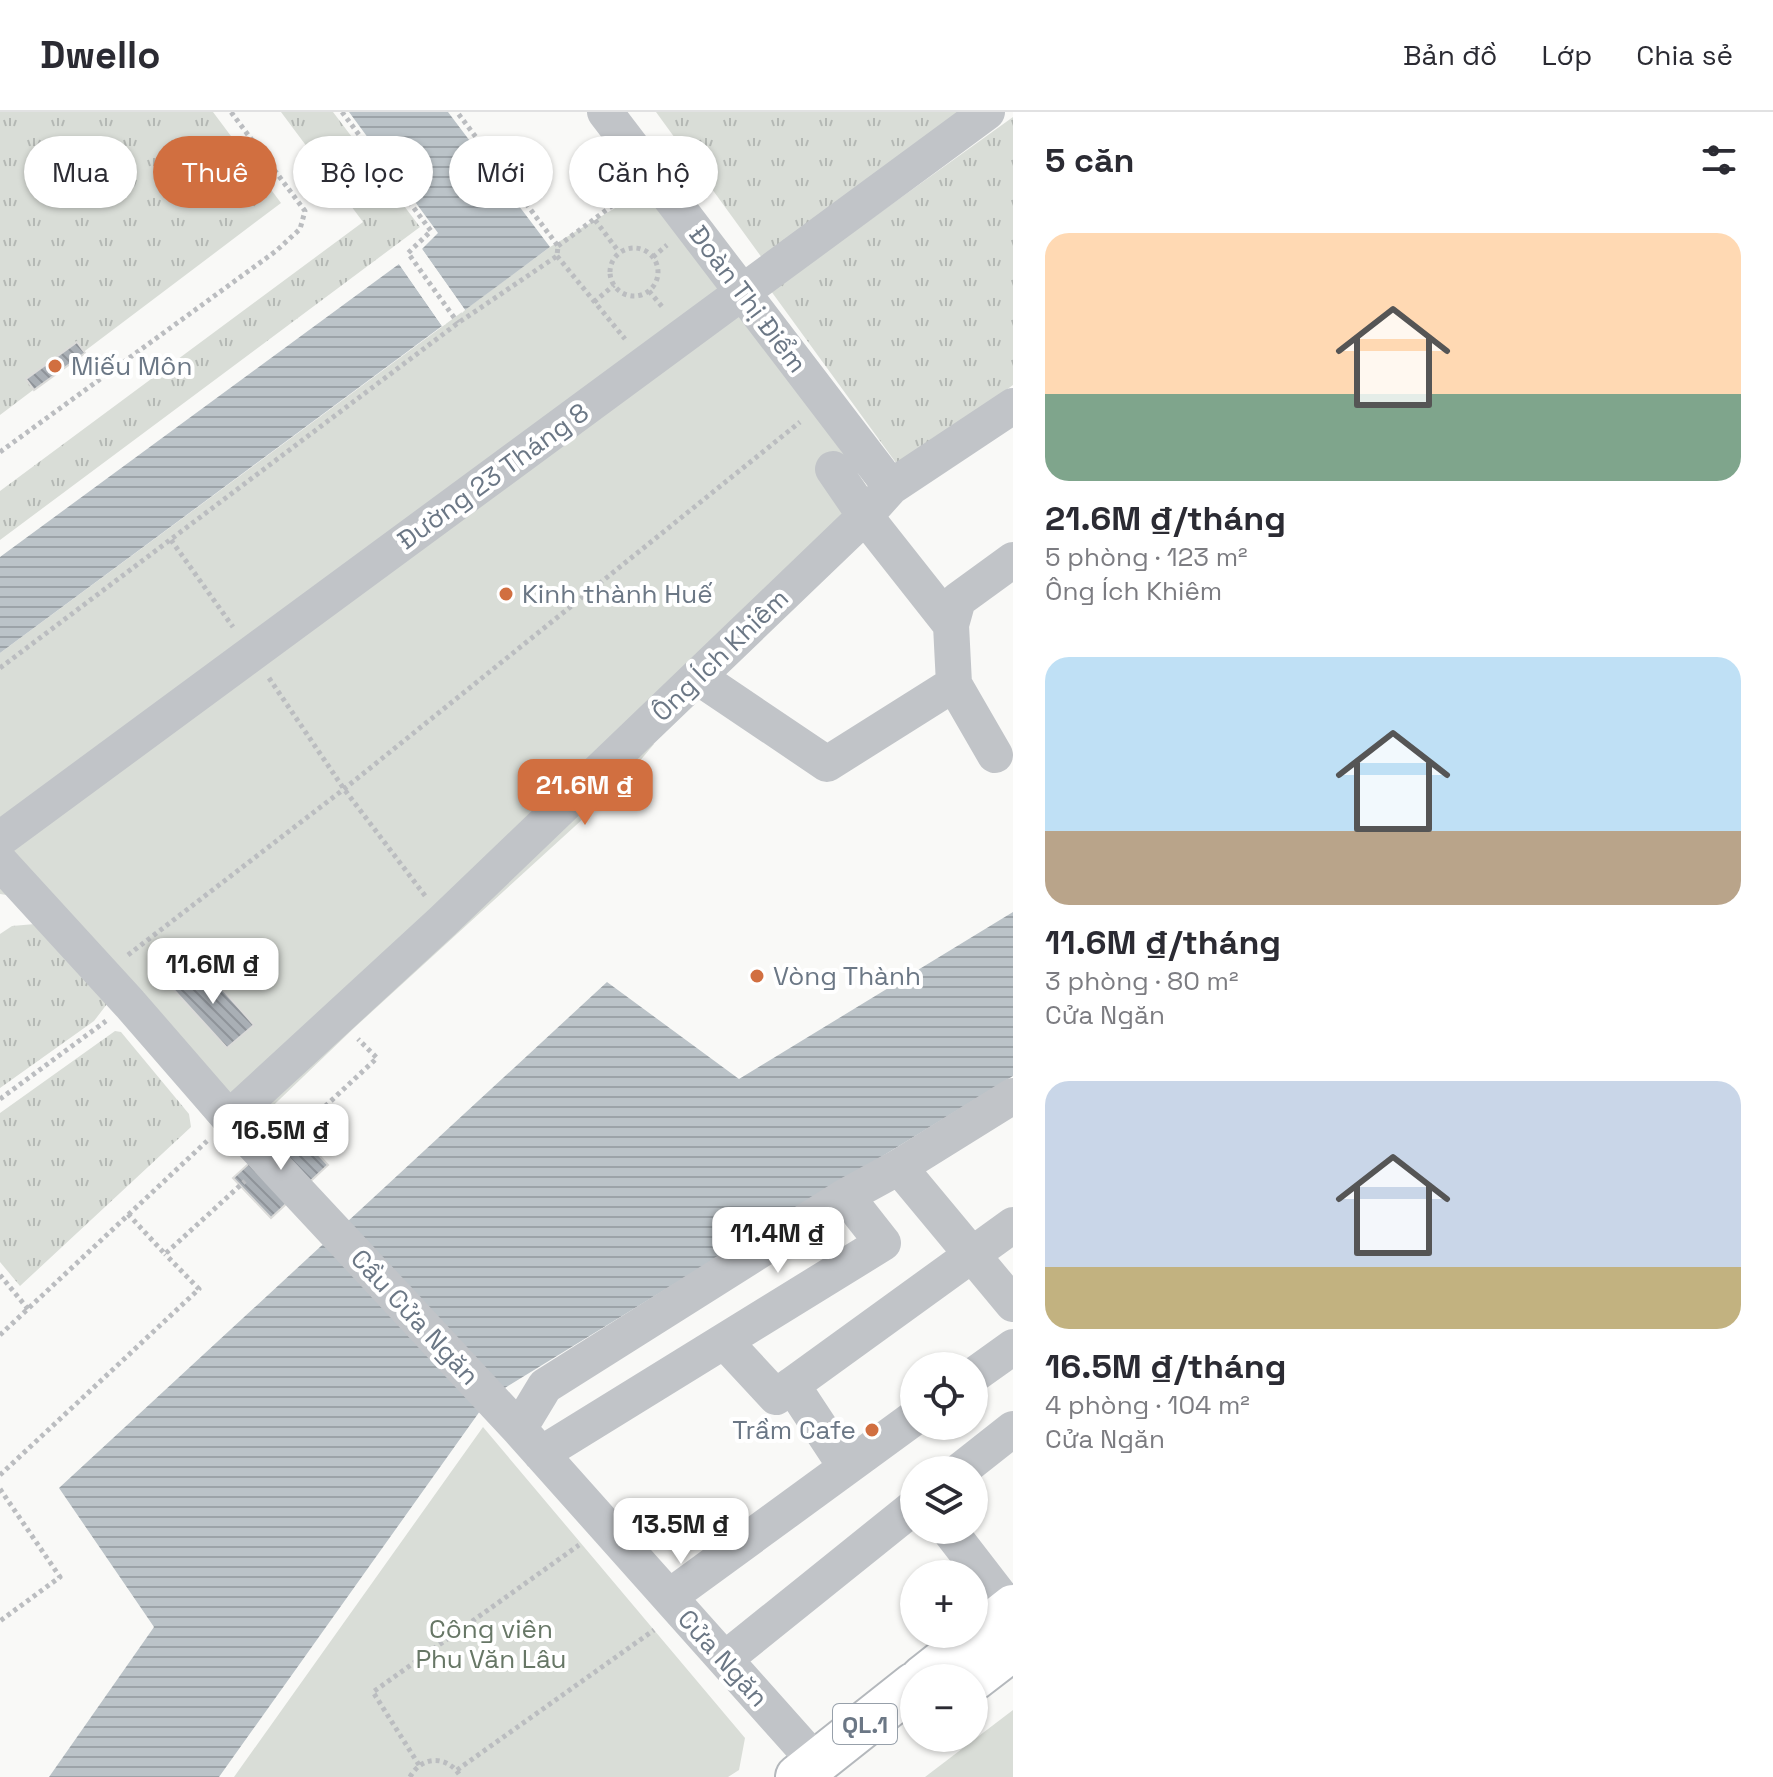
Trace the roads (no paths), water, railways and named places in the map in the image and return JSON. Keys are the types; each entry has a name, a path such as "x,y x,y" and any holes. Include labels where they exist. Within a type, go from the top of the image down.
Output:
{"main road":[{"name":"QL.1","path":"945,1664 1012,1621"},
{"path":"983,1664 1012,1621"},
{"name":"QL.1","path":"823,1773 900,1699"},
{"name":"QL.1","path":"823,1773 900,1732"}],"street":[{"name":"Đoàn Thị Điểm","path":"605,112 891,487"},
{"name":"Đường 23 Tháng 8","path":"0,839 987,112"},
{"name":"Ông Ích Khiêm","path":"229,1118 443,921 865,516 891,487 1013,406"},
{"path":"833,469 865,516 951,625"},
{"path":"995,755 954,684 951,625 958,600 1013,560"},
{"path":"698,677 827,764 954,684"},
{"path":"0,862 229,1118"},
{"path":"520,1431 545,1386 846,1196 1013,1096"},
{"name":"Cầu Cửa Ngăn","path":"229,1118 520,1431"},
{"path":"899,1167 1013,1304"},
{"path":"520,1431 725,1342 883,1243 846,1196"},
{"path":"725,1342 776,1397 1013,1225"},
{"path":"988,1365 1013,1347"},
{"path":"792,1385 846,1467"},
{"path":"675,1604 846,1467 900,1428"},
{"path":"979,1456 1013,1429"},
{"name":"Cửa Ngăn","path":"520,1431 823,1773"},
{"path":"725,1659 900,1518"},
{"path":"959,1544 1012,1621"}],"place":[{"name":"Miếu Môn","path":"55,366"},
{"name":"Kinh thành Huế","path":"506,594"},
{"name":"Vòng Thành","path":"757,976"},
{"name":"Trầm Cafe","path":"872,1430"}],"park label":[{"name":"Công viên Phu Văn Lâu","path":"491,1644"}]}
